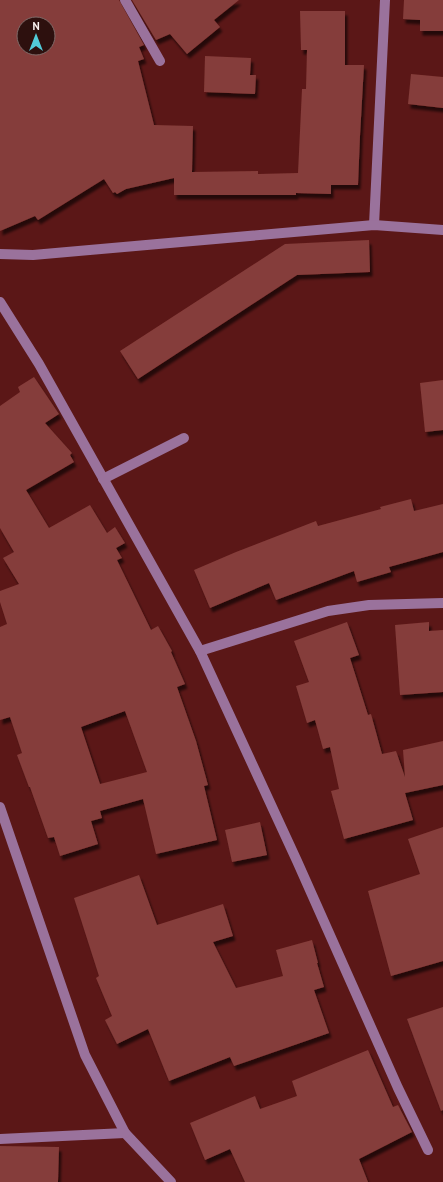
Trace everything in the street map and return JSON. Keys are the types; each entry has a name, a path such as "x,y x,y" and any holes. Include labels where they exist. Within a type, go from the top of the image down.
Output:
{"street":[{"path":"125,0 160,61"},
{"path":"374,225 385,0"},
{"path":"0,254 40,254 374,225 443,230"},
{"path":"0,302 39,364 200,651 297,861 398,1088 428,1150"},
{"path":"103,479 184,438"},
{"path":"200,651 328,611 369,605 443,603"},
{"path":"0,807 85,1055 125,1133 171,1182"},
{"path":"0,1139 125,1133"}],"building":[{"path":"0,0 119,0 144,45 139,47 144,59 138,61 154,125 193,126 192,172 258,171 258,174 298,173 302,89 306,89 307,50 301,50 300,11 345,11 345,65 364,65 358,185 331,185 331,194 296,193 296,195 174,195 174,178 126,189 117,194 115,192 113,193 104,179 38,220 35,216 0,231"},
{"path":"132,0 239,0 214,20 220,27 187,54 170,34 156,40"},
{"path":"404,0 443,0 443,31 420,31 420,20 403,19"},
{"path":"205,56 251,58 250,75 256,75 255,94 204,92"},
{"path":"411,74 443,77 443,108 408,104"},
{"path":"369,240 370,272 297,275 138,379 120,351 285,244"},
{"path":"34,377 59,414 45,423 72,453 70,455 74,462 26,490 49,528 90,505 107,533 115,527 125,543 116,548 122,558 117,560 151,630 158,626 172,651 171,652 185,684 177,687 196,741 208,785 204,786 217,840 156,854 143,799 100,811 102,818 91,821 98,844 60,856 54,837 48,838 17,755 22,753 10,717 0,720 0,627 7,624 0,602 0,591 19,584 3,558 14,552 0,528 0,406 20,392 18,387","holes":["125,711 147,772 100,784 81,727"]},
{"path":"443,380 443,430 425,432 420,383"},
{"path":"411,499 414,511 443,504 443,552 389,567 391,572 357,582 354,571 276,600 269,583 210,608 194,570 316,521 318,526 381,509 380,507"},
{"path":"347,622 359,655 350,658 368,715 371,714 382,754 396,751 405,777 403,750 443,741 443,785 405,793 413,820 344,839 331,791 339,789 330,747 323,749 315,720 307,723 296,686 309,682 294,641"},
{"path":"429,622 429,631 443,630 443,692 400,695 395,625"},
{"path":"260,822 267,855 232,862 225,830"},
{"path":"443,827 443,961 391,976 368,891 420,874 408,839"},
{"path":"139,875 157,925 223,904 233,936 213,942 236,988 283,976 276,950 312,940 324,987 314,990 329,1033 234,1066 230,1057 169,1081 148,1029 117,1044 105,1020 112,1016 96,978 99,976 74,898"},
{"path":"443,1007 443,1110 441,1111 407,1019"},
{"path":"368,1050 393,1107 398,1105 412,1132 359,1159 368,1182 245,1182 230,1149 205,1160 190,1123 255,1096 260,1109 297,1096 292,1081"},
{"path":"0,1146 59,1147 58,1182 0,1182"}]}
